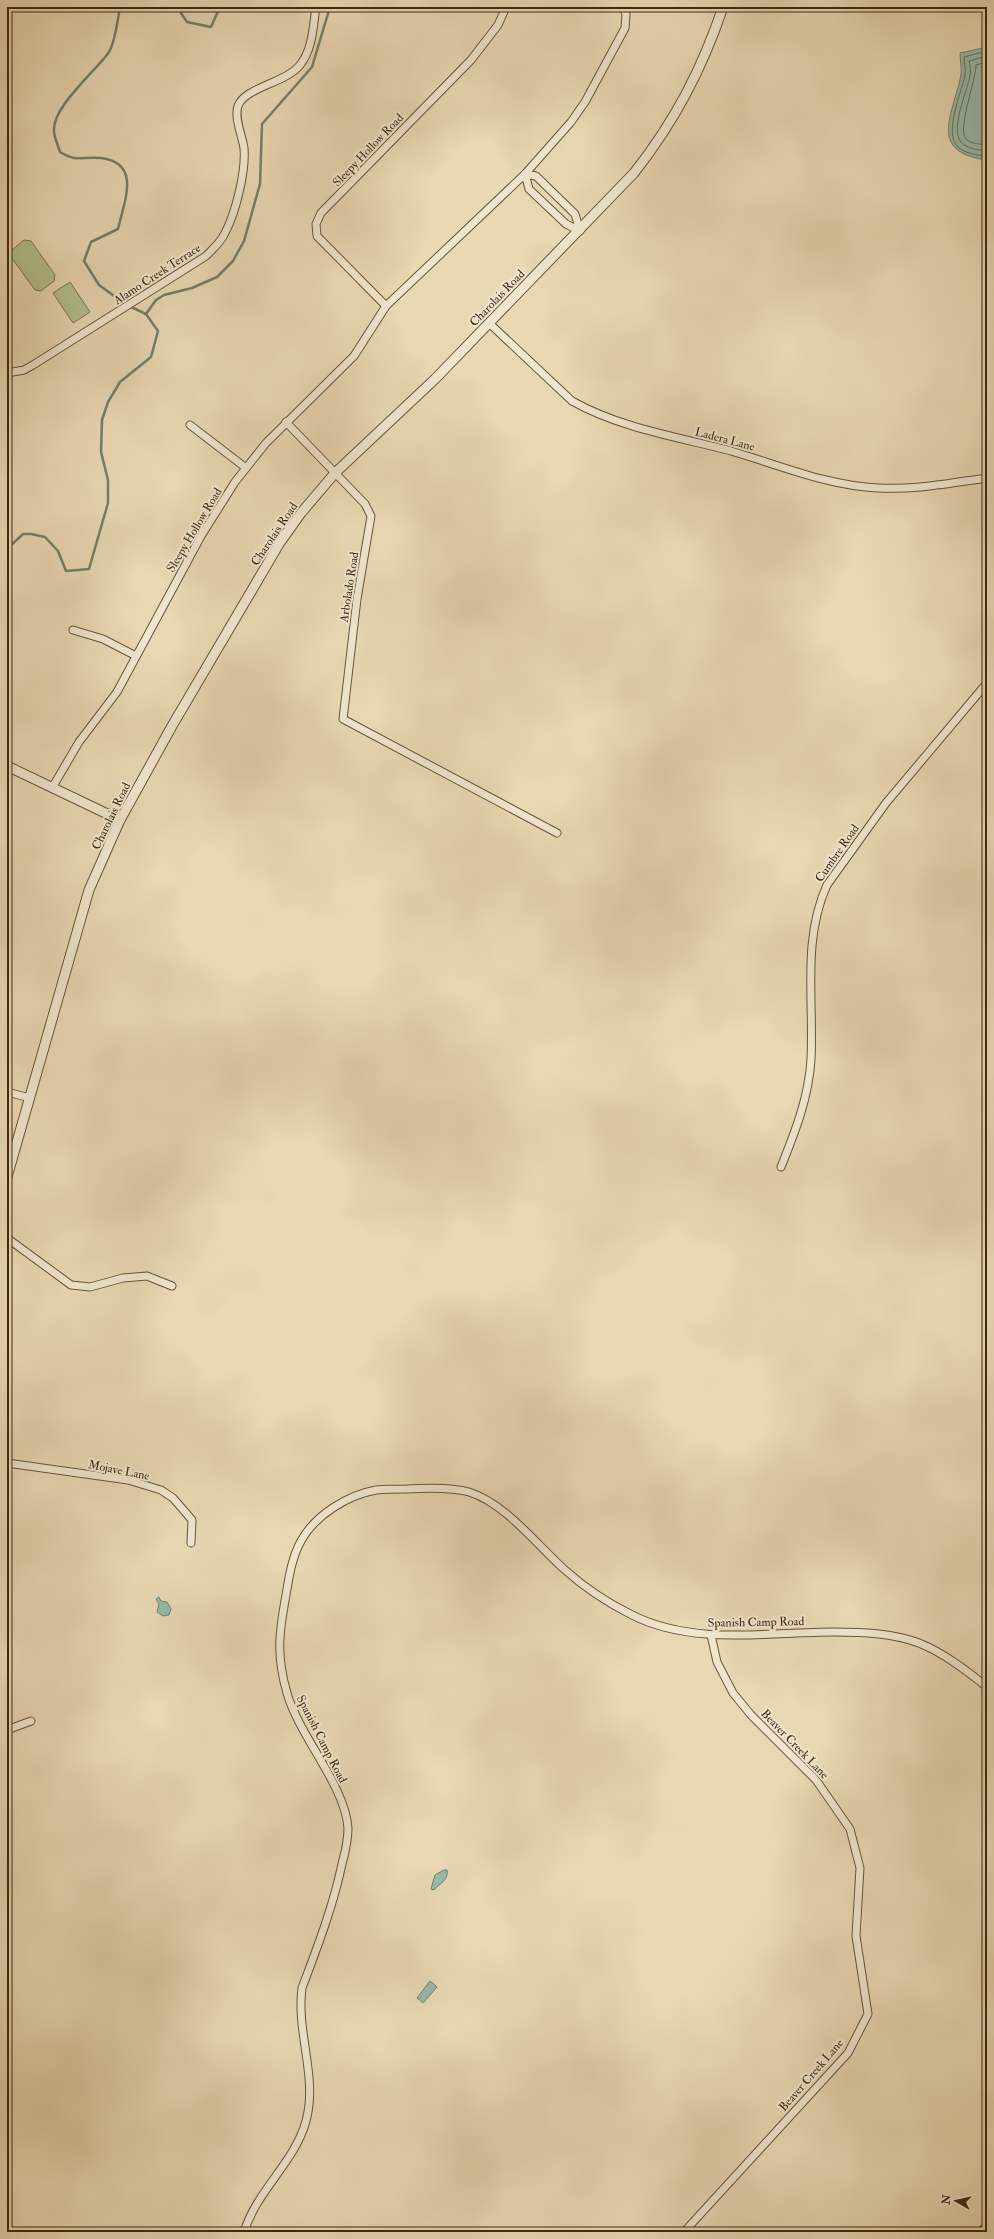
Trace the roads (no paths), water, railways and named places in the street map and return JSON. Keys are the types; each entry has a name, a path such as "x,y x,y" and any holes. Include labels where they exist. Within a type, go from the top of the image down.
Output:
{"street":[{"name":"Alamo Creek Terrace","path":"7,372 24,370 33,365 206,256 218,245 226,233 243,176 244,146 237,114 238,106 248,94 282,79 301,64 310,44 316,7"},
{"name":"Sleepy Hollow Road","path":"386,306 317,236 316,224 321,213 471,60 498,25 506,7"},
{"name":"Sleepy Hollow Road","path":"52,788 79,742 117,692 201,536 246,468 286,422 354,356 386,306 525,174 571,122 585,102 625,28 626,14 623,7"},
{"name":"Charolais Road","path":"7,1177 89,890 120,820 261,573 301,513 336,473 434,379 580,231 634,173 661,138 692,85 724,7"},
{"path":"525,174 536,176 575,214 580,231 566,224 529,189 525,174"},
{"name":"Ladera Lane","path":"489,323 572,401 588,410 620,422 830,480 871,488 913,489 987,478"},
{"name":"Arbolado Road","path":"286,422 365,504 371,516 357,599 343,719 557,833"},
{"path":"190,425 246,468"},
{"path":"73,630 104,639 136,656"},
{"name":"Cumbre Road","path":"781,1167 795,1132 806,1095 811,1061 811,942 816,911 821,897 827,885 886,803 987,683"},
{"path":"7,766 120,820"},
{"path":"7,1092 30,1098"},
{"path":"7,1238 72,1285 90,1287 123,1278 147,1276 172,1286"},
{"name":"Mojave Lane","path":"7,1463 128,1480 160,1490 173,1498 192,1520 191,1543"},
{"name":"Spanish Camp Road","path":"244,2232 249,2214 294,2150 306,2122 310,2095 309,2066 300,2003 302,1988 333,1902 346,1849 348,1828 343,1802 309,1742 288,1697 280,1664 278,1643 291,1570 302,1540 322,1515 352,1498 376,1490 420,1488 467,1492 485,1499 500,1510 567,1573 611,1604 660,1627 711,1635 854,1632 886,1634 920,1643 969,1672 987,1687"},
{"name":"Beaver Creek Lane","path":"684,2232 848,2053 868,2014 856,1936 860,1868 850,1829 816,1780 751,1715 733,1693 717,1662 711,1635"},
{"path":"7,1730 31,1721"}],"water":[{"path":"987,47 987,160 968,156 956,149 950,140 948,130 961,75 960,53"},
{"path":"159,1597 161,1601 167,1602 171,1609 169,1615 163,1616 157,1612 159,1604 156,1599"},
{"path":"447,1870 447,1876 444,1881 434,1890 431,1889 435,1875"},
{"path":"430,1981 437,1987 423,2003 417,1998"}],"waterway":[{"path":"7,549 23,534 45,537 58,551 66,571 89,569 108,503 108,480 101,452 102,420 108,402 120,382 151,357 158,331 146,314 125,304 99,285 84,261 91,242 118,229 124,207 127,185 126,176 122,167 114,161 101,158 76,158 66,155 60,152 54,133 55,121 67,100 109,52 115,37 120,7"},
{"path":"177,7 187,22 211,27 220,7"},
{"path":"146,314 156,300 164,295 192,288 217,277 233,261 244,241 260,184 262,124 312,67 330,7"},
{"path":"971,2232 987,2223"}]}
